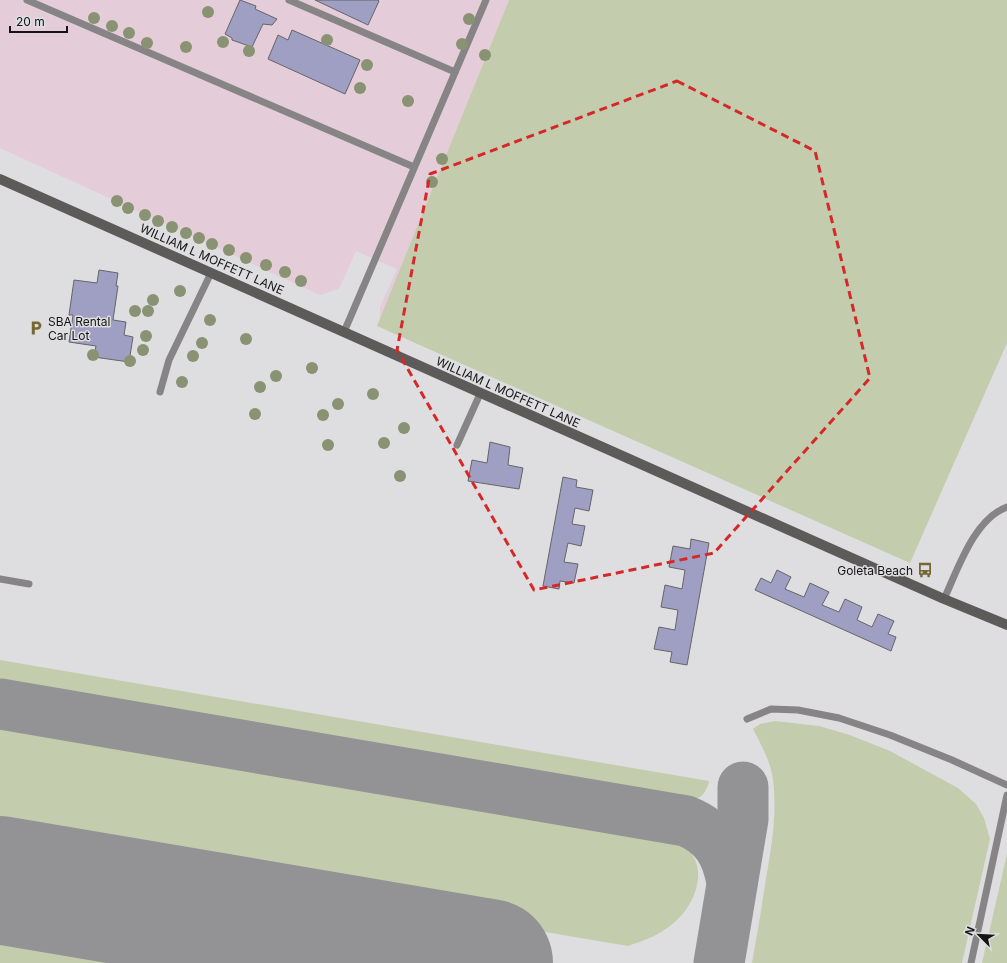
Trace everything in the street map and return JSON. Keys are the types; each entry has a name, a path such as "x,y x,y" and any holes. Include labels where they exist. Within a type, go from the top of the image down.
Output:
{"street":[{"name":"WILLIAM L MOFFETT LANE","path":"0,179 944,600 1007,625"}],"lane":[{"path":"27,0 414,168"},
{"path":"289,0 455,72"},
{"path":"344,332 486,0"},
{"path":"160,392 169,360 210,273"},
{"path":"457,445 480,394"},
{"path":"944,600 962,560 980,528 988,517 1007,507"},
{"path":"0,579 29,584"},
{"path":"747,719 771,709 798,710 839,718 890,734 1007,785"},
{"path":"971,963 1007,795"}],"highlighted area":[{"path":"677,81 815,151 870,378 714,553 534,590 397,350 430,174"}],"shaded area":[{"path":"0,0 509,0 380,321 380,307 397,269 356,251 339,289 320,295 0,148"}],"green space":[{"path":"509,0 1007,0 1007,343 910,563 377,326"},
{"path":"0,660 709,781 705,792 698,798 689,802 666,801 634,794 0,686"},
{"path":"775,721 819,726 850,735 890,751 958,788 976,804 984,818 990,839 962,963 752,963 772,841 774,817 772,773 753,729 760,724"},
{"path":"0,722 671,837 684,845 693,856 697,867 698,880 695,892 689,905 681,916 665,930 628,946 0,840"},
{"path":"1007,854 1007,963 982,963"},
{"path":"0,913 293,963 0,963"}],"building":[{"path":"240,0 256,6 255,9 277,19 272,25 263,24 252,47 232,40 232,38 225,34"},
{"path":"315,0 378,0 379,1 368,25"},
{"path":"292,30 360,60 345,94 268,59 278,35 288,40"},
{"path":"99,270 118,273 116,286 118,286 113,320 126,322 124,335 133,337 129,362 94,357 96,346 69,342 73,315 69,315 74,280 97,283"},
{"path":"490,442 510,447 508,465 523,468 519,489 468,481 472,460 487,463"},
{"path":"563,477 577,480 576,487 593,490 589,511 575,508 572,524 585,526 581,546 568,543 564,562 578,564 574,583 560,581 559,589 543,586"},
{"path":"691,539 709,543 687,665 670,662 672,652 654,649 659,627 675,630 678,610 661,607 665,585 682,589 685,570 669,567 673,546 690,549"},
{"path":"777,570 791,577 785,589 804,597 810,583 829,592 822,605 839,612 845,599 862,607 857,620 872,627 878,614 894,621 888,634 896,637 891,651 755,590 761,578 771,583"}],"taxiway":[{"path":"0,704 686,821 705,831 718,845 727,862 732,883"},
{"path":"719,963 743,819 743,787"}],"runway":[{"path":"0,880 489,963"}],"place":[{"name":"SBA Rental Car Lot","path":"36,328"},
{"name":"Goleta Beach","path":"925,570"}]}
